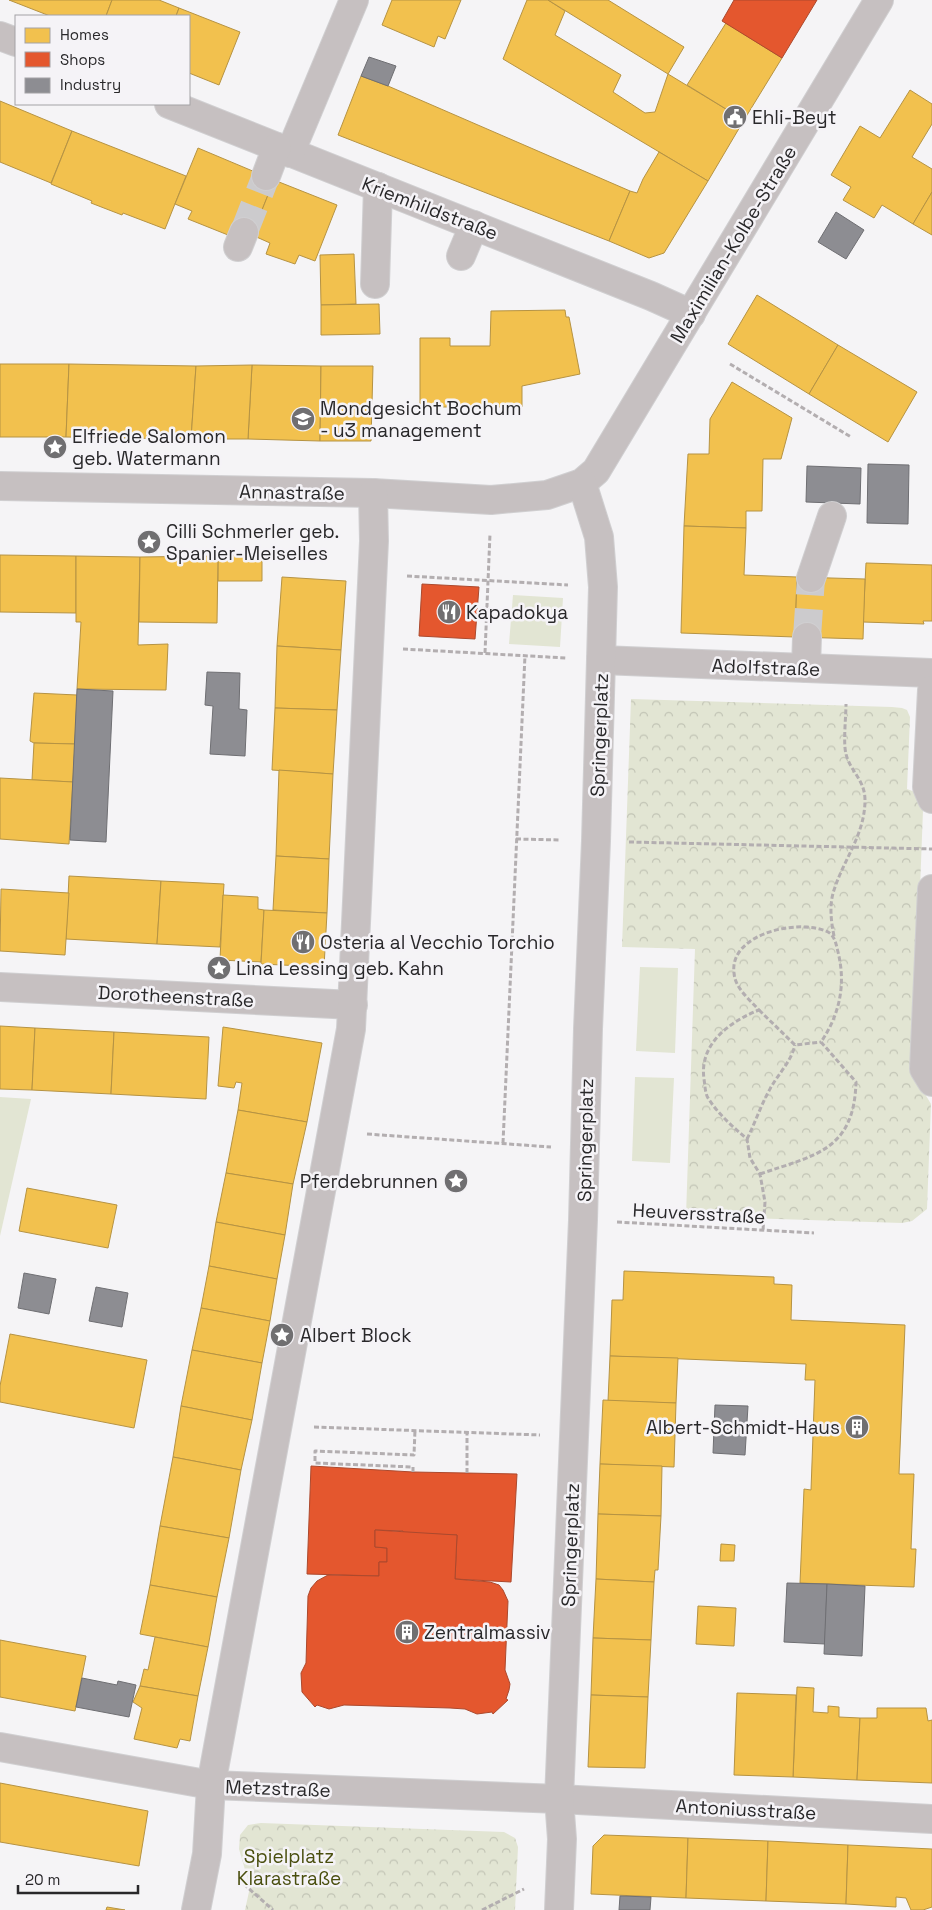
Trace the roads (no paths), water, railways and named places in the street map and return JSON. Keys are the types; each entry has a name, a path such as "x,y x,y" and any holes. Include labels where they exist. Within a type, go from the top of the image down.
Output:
{"street":[{"path":"266,176 284,150 354,0"},
{"name":"Maximilian-Kolbe-Straße","path":"582,484 596,471 879,0"},
{"path":"0,36 15,42"},
{"name":"Kriemhildstraße","path":"172,105 651,296 691,314"},
{"path":"374,284 378,187"},
{"path":"461,256 474,225"},
{"name":"Annastraße","path":"0,486 373,494 491,500 547,495 582,484"},
{"name":"Springerplatz","path":"559,1910 562,1839 559,1799 583,1220 603,587 599,537 582,484"},
{"path":"196,1910 207,1854 211,1785 351,1029 370,647 374,541 373,494"},
{"path":"810,578 832,516"},
{"path":"806,668 807,637"},
{"name":"Adolfstraße","path":"601,660 932,673"},
{"path":"932,690 927,787 932,799"},
{"path":"932,889 924,1069 932,1082"},
{"name":"Dorotheenstraße","path":"0,988 353,1005"},
{"name":"Metzstraße","path":"0,1747 211,1785 559,1799"},
{"name":"Antoniusstraße","path":"559,1799 932,1819"}],"tunnel":[{"path":"244,232 266,176"},
{"path":"807,637 811,578"}],"place":[{"name":"Ehli-Beyt","path":"735,117"},
{"name":"Mondgesicht Bochum - u3 management","path":"303,419"},
{"name":"Elfriede Salomon geb. Watermann","path":"55,447"},
{"name":"Cilli Schmerler geb. Spanier-Meiselles","path":"149,542"},
{"name":"Kapadokya","path":"449,612"},
{"name":"Osteria al Vecchio Torchio","path":"303,942"},
{"name":"Lina Lessing geb. Kahn","path":"219,968"},
{"name":"Pferdebrunnen","path":"456,1181"},
{"name":"Albert Block","path":"282,1335"},
{"name":"Albert-Schmidt-Haus","path":"857,1427"},
{"name":"Zentralmassiv","path":"407,1632"}],"park label":[{"name":"Spielplatz Klarastraße","path":"289,1867"}]}
